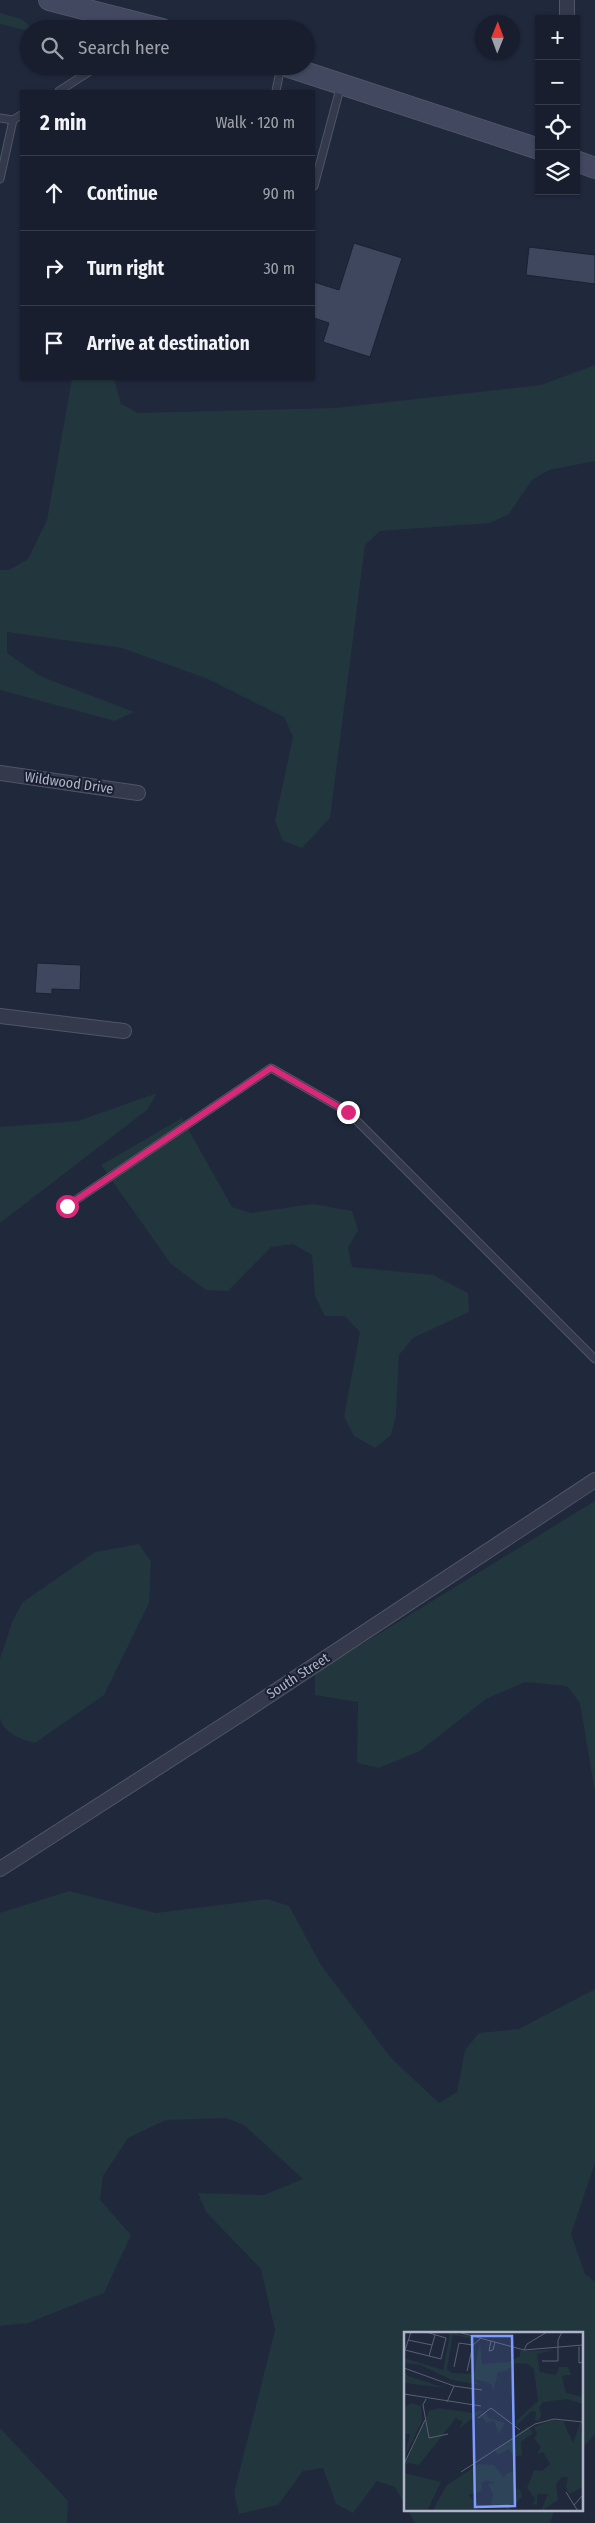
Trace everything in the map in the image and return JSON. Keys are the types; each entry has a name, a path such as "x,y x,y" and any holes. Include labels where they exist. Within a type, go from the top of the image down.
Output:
{"main road":[{"path":"49,0 116,20"},
{"path":"314,75 535,148"},
{"path":"580,162 595,168"}],"street":[{"path":"567,0 567,15"},
{"name":"Wildwood Drive","path":"0,773 138,793"},
{"path":"0,1016 124,1031"},
{"name":"South Street","path":"0,1869 244,1712 595,1480"}],"lane":[{"path":"61,90 84,75"},
{"path":"276,90 279,75"},
{"path":"315,182 341,84"},
{"path":"0,118 13,120 20,116"},
{"path":"0,179 13,120"},
{"path":"67,1206 271,1068 348,1112 595,1359"}],"shaded area":[{"path":"0,13 22,20 20,20 20,29 0,24"},
{"path":"595,365 595,461 549,470 532,480 509,514 490,523 380,531 365,545 330,818 302,848 283,841 275,821 293,737 284,717 208,679 122,648 7,632 7,653 40,676 134,712 115,721 0,690 0,570 9,570 28,559 47,520 72,380 114,380 121,404 138,413 336,408 541,385"},
{"path":"157,1093 147,1110 0,1223 0,1127 78,1121"},
{"path":"182,1118 232,1207 251,1213 313,1204 352,1211 358,1230 348,1248 352,1267 433,1275 468,1293 469,1312 413,1338 399,1355 396,1415 391,1435 375,1448 354,1436 344,1417 360,1332 345,1316 325,1316 315,1296 312,1255 293,1244 271,1247 228,1291 206,1290 171,1264 101,1165"},
{"path":"595,1501 595,1792 580,1703 567,1686 525,1682 486,1699 420,1751 379,1768 357,1763 358,1702 315,1695 315,1673"},
{"path":"139,1544 151,1562 149,1603 104,1695 35,1743 24,1740 9,1732 2,1724 0,1718 0,1659 13,1620 23,1602 95,1552"},
{"path":"69,1891 156,1913 267,1899 289,1906 321,1965 391,2058 439,2103 457,2092 465,2050 479,2033 519,2029 595,1989 595,2163 571,2234 585,2274 595,2282 595,2435 582,2448 582,2332 404,2332 404,2503 395,2487 377,2481 353,2513 336,2504 323,2468 303,2471 278,2505 239,2514 234,2493 275,2330 261,2269 206,2212 198,2193 264,2195 303,2179 244,2125 226,2118 166,2120 128,2138 103,2176 100,2200 131,2235 104,2293 28,2323 0,2326 0,1913"},
{"path":"0,2428 68,2501 67,2523 0,2523"},
{"path":"408,2510 555,2510 550,2523 415,2523"}],"building":[{"path":"354,243 402,258 370,357 323,342 329,323 315,318 315,282 339,290"},
{"path":"529,247 595,255 595,284 526,275"},
{"path":"37,963 81,965 80,990 52,989 52,994 35,993"}],"route":[{"path":"67,1206 271,1068 348,1112"}]}
